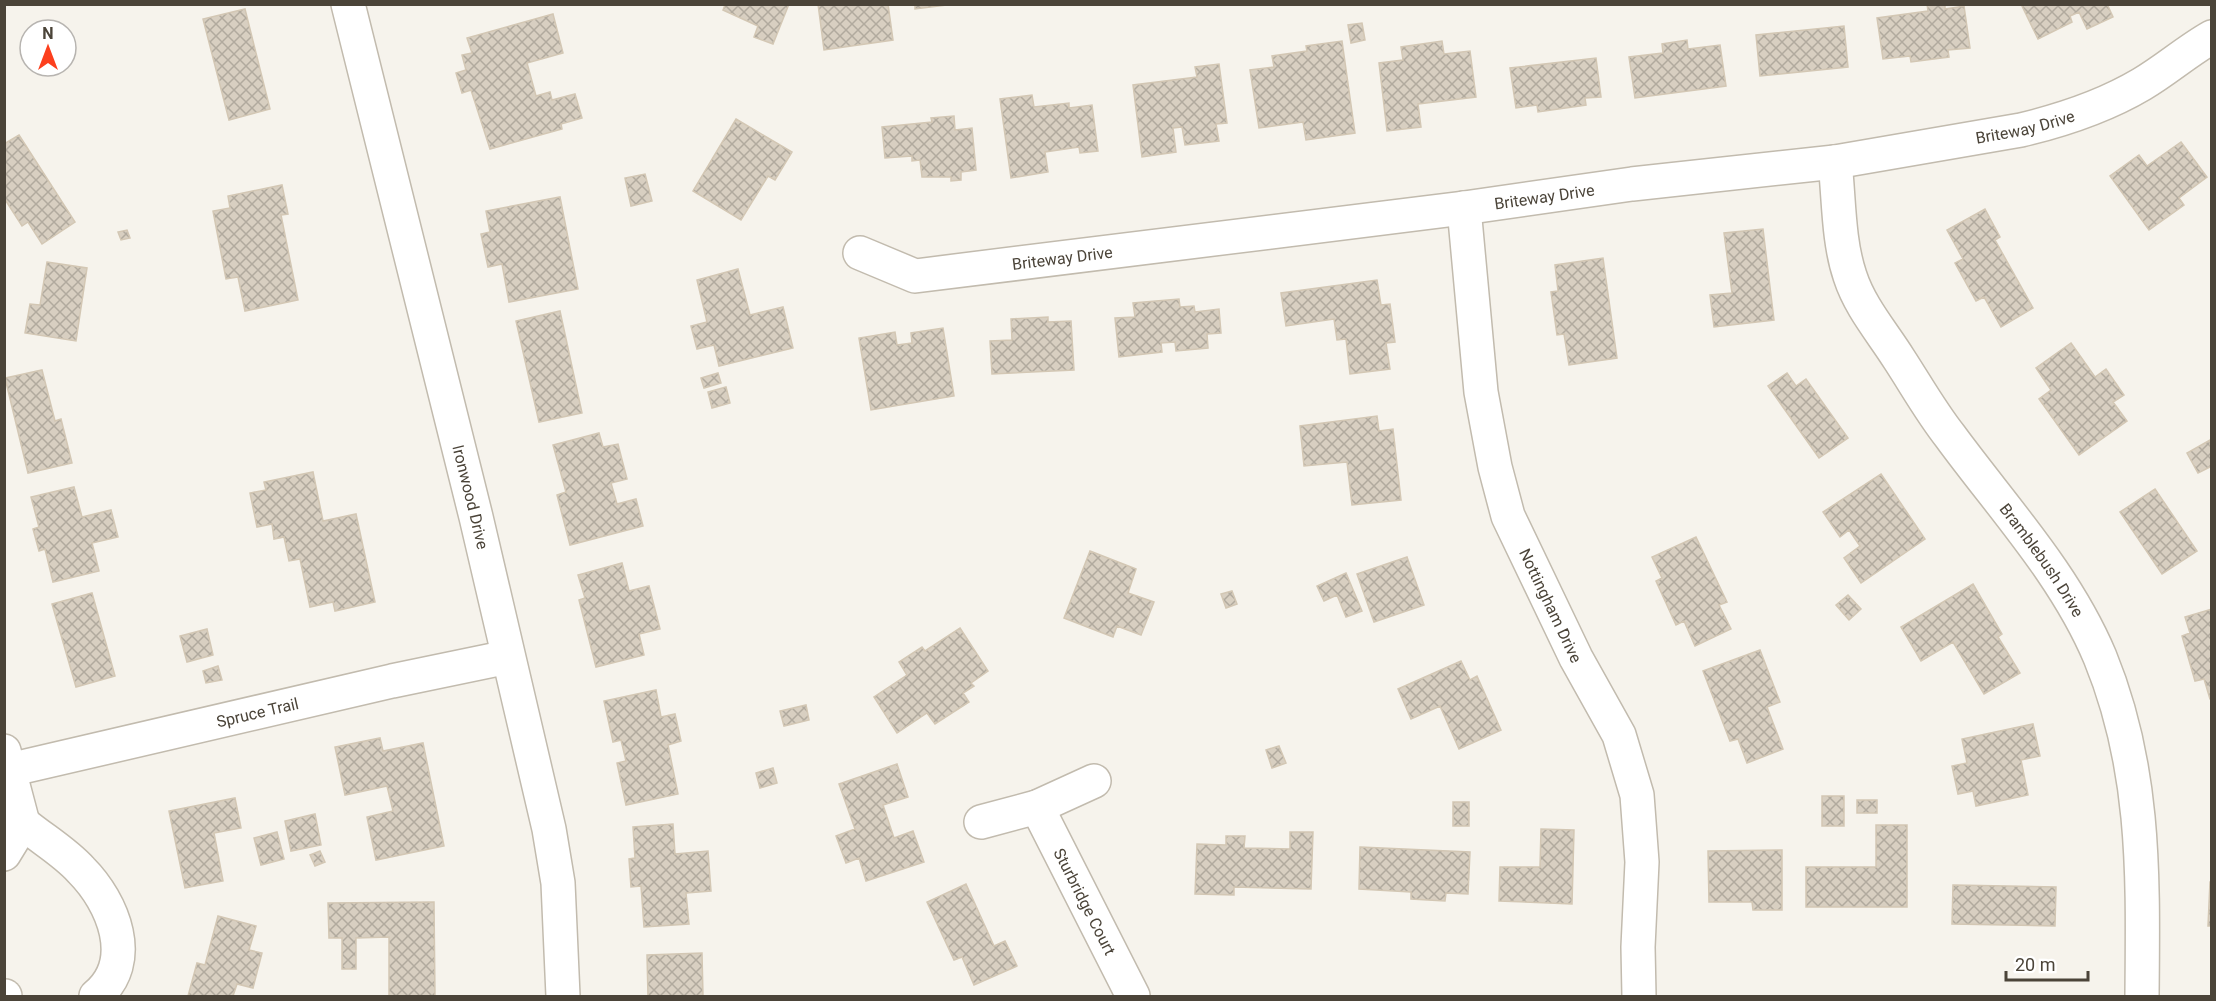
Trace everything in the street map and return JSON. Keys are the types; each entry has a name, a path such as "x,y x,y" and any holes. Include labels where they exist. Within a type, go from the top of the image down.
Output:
{"street":[{"name":"Ironwood Drive","path":"348,4 476,517 549,829 558,883 562,996"},
{"name":"Briteway Drive","path":"860,253 915,276 1464,208 1632,184 1836,162 2021,130 2051,122 2134,88 2211,38"},
{"name":"Bramblebush Drive","path":"1836,162 1850,275 1866,311 1949,435 2048,565 2076,609 2099,655 2113,691 2129,746 2142,836 2142,996"},
{"name":"Nottingham Drive","path":"1464,208 1481,392 1495,467 1508,516 1576,658 1618,735 1637,795 1642,862 1638,947 1639,996"},
{"name":"Spruce Trail","path":"7,760 508,657"},
{"path":"7,760 23,824 80,869 92,883 114,921 118,943 117,965 107,983 96,996"},
{"path":"981,822 1037,807 1094,781"},
{"name":"Sturbridge Court","path":"1037,807 1132,996"},
{"path":"4,854 23,824"}],"building":[{"path":"723,4 789,4 773,44 754,37 758,26 723,10 725,5"},
{"path":"818,4 888,4 893,40 824,50"},
{"path":"915,4 955,4 915,9"},
{"path":"1927,4 1945,4 1945,9 1964,6 1970,48 1948,50 1949,57 1911,62 1910,56 1883,59 1877,18 1928,11"},
{"path":"2021,4 2107,4 2113,17 2087,29 2079,12 2070,16 2072,22 2038,39"},
{"path":"245,9 270,109 229,120 203,19"},
{"path":"553,14 563,53 527,63 536,96 550,92 552,100 575,94 582,118 561,124 562,129 490,149 471,90 462,93 456,73 466,70 462,55 472,53 467,38"},
{"path":"1362,23 1365,40 1351,43 1348,25"},
{"path":"1844,26 1848,67 1760,76 1756,35"},
{"path":"1687,40 1688,49 1720,45 1726,86 1635,98 1629,57 1663,53 1662,44"},
{"path":"1342,41 1355,133 1306,140 1303,122 1259,128 1250,70 1274,67 1272,56 1307,51 1306,46"},
{"path":"1442,41 1444,54 1470,51 1476,97 1418,104 1421,127 1387,131 1379,63 1403,60 1401,47"},
{"path":"1596,58 1601,97 1585,98 1586,105 1538,112 1537,105 1516,108 1510,68"},
{"path":"1219,64 1227,123 1216,124 1219,141 1185,145 1182,127 1173,128 1176,152 1142,157 1133,85 1197,77 1195,67"},
{"path":"1032,95 1034,107 1069,103 1069,108 1092,105 1098,151 1080,153 1079,147 1045,152 1048,172 1011,178 1000,99"},
{"path":"954,116 955,130 972,128 976,170 961,172 961,180 951,181 951,177 922,177 920,160 912,161 912,156 885,158 882,127 932,122 931,118"},
{"path":"736,119 792,152 775,180 768,176 741,220 693,191"},
{"path":"19,135 75,222 42,244 28,222 22,226 4,198 4,144"},
{"path":"2181,142 2207,177 2179,198 2184,205 2149,230 2110,176 2139,155 2147,166"},
{"path":"645,174 652,201 631,206 625,178"},
{"path":"282,185 288,214 281,215 298,300 245,311 238,277 226,279 213,211 230,208 228,196"},
{"path":"560,197 578,289 509,302 502,264 488,267 481,234 490,232 486,211"},
{"path":"1985,209 2000,237 1995,240 2033,308 2001,327 1984,297 1976,301 1955,263 1963,259 1947,230"},
{"path":"1763,229 1774,320 1714,327 1710,295 1732,293 1724,233"},
{"path":"127,230 130,238 121,240 118,232"},
{"path":"1603,258 1617,358 1569,365 1564,334 1557,335 1551,292 1558,291 1555,265"},
{"path":"47,262 87,268 76,341 25,333 30,304 40,305"},
{"path":"738,269 750,315 783,307 793,348 719,366 714,345 697,349 691,326 707,322 697,280"},
{"path":"1377,280 1381,305 1390,304 1395,342 1386,343 1390,369 1350,374 1346,339 1337,340 1334,319 1286,326 1281,293"},
{"path":"1179,299 1180,307 1194,306 1195,312 1219,309 1221,333 1207,334 1208,348 1176,351 1175,342 1161,343 1162,352 1119,357 1115,318 1135,317 1133,303"},
{"path":"560,311 582,413 539,422 516,321"},
{"path":"1048,317 1048,322 1071,321 1074,370 992,374 990,341 1012,340 1011,319"},
{"path":"943,328 954,396 871,410 859,338 895,332 897,345 912,343 911,333"},
{"path":"2071,343 2095,377 2106,369 2124,395 2113,402 2127,421 2079,455 2039,399 2051,390 2036,368"},
{"path":"42,370 55,421 61,419 72,463 28,473 5,378"},
{"path":"718,373 721,383 704,388 701,378"},
{"path":"1787,373 1796,386 1806,379 1848,438 1819,458 1768,386"},
{"path":"726,387 730,403 712,408 708,392"},
{"path":"1377,416 1379,431 1393,429 1401,500 1352,505 1347,462 1304,466 1300,426"},
{"path":"599,433 603,447 618,444 627,479 611,483 617,504 636,499 643,526 570,545 557,495 566,492 553,445"},
{"path":"2210,440 2212,466 2198,473 2187,453"},
{"path":"313,472 323,521 356,514 375,602 335,611 333,602 310,607 300,559 289,561 284,537 274,539 272,524 257,527 250,493 266,490 264,482"},
{"path":"1881,474 1925,539 1861,583 1844,558 1860,546 1849,530 1840,537 1823,512"},
{"path":"74,487 82,517 111,510 118,537 92,543 99,571 53,582 45,549 39,551 33,529 39,527 31,497"},
{"path":"2155,489 2197,551 2162,574 2120,512"},
{"path":"1696,537 1727,602 1719,605 1731,629 1695,646 1684,621 1676,625 1656,581 1662,578 1652,557"},
{"path":"1090,551 1136,569 1128,593 1154,602 1141,635 1117,626 1113,637 1064,618"},
{"path":"1407,557 1424,605 1374,622 1357,574"},
{"path":"622,563 629,591 649,586 660,629 639,634 644,655 596,667 579,600 585,598 578,575"},
{"path":"1346,573 1362,611 1346,617 1337,595 1324,601 1317,586"},
{"path":"1973,584 2002,634 1998,637 2020,673 1984,694 1953,642 1921,661 1901,627"},
{"path":"1232,591 1237,604 1226,608 1221,594"},
{"path":"92,593 115,676 76,687 52,604"},
{"path":"1848,595 1861,609 1849,620 1836,605"},
{"path":"2212,609 2212,699 2210,699 2204,679 2195,681 2182,636 2190,633 2185,617"},
{"path":"960,628 988,671 971,683 974,686 963,693 969,702 935,724 927,713 897,733 874,697 907,675 899,662 922,647 925,651"},
{"path":"207,629 213,655 187,662 180,636"},
{"path":"1760,650 1780,702 1767,707 1783,749 1747,763 1738,739 1730,741 1703,671"},
{"path":"1461,661 1470,680 1477,676 1501,730 1459,749 1440,706 1411,719 1398,689"},
{"path":"218,666 222,680 206,683 203,671"},
{"path":"656,690 661,717 675,714 681,741 668,745 678,794 626,805 617,763 626,761 621,740 613,742 604,701"},
{"path":"806,705 809,720 784,726 780,711"},
{"path":"2033,724 2040,756 2021,760 2028,795 1976,806 1973,791 1958,794 1952,766 1967,763 1962,739"},
{"path":"380,738 383,751 423,743 444,846 376,860 367,817 393,811 387,786 345,795 335,747"},
{"path":"1279,746 1286,763 1272,768 1266,750"},
{"path":"897,764 908,797 883,805 894,838 913,831 924,862 866,881 859,858 846,863 836,836 855,829 839,784"},
{"path":"773,768 777,783 760,788 756,773"},
{"path":"1822,796 1844,796 1844,826 1822,826"},
{"path":"235,798 241,828 214,833 223,881 185,888 169,811"},
{"path":"1857,800 1877,800 1877,813 1857,813"},
{"path":"1453,802 1469,802 1469,826 1453,826"},
{"path":"315,814 321,845 291,851 285,821"},
{"path":"673,824 675,854 708,851 711,891 686,893 689,924 644,927 641,886 631,887 629,859 635,858 633,827"},
{"path":"1876,825 1907,825 1907,907 1806,907 1806,867 1876,867"},
{"path":"1541,829 1574,830 1572,904 1499,901 1500,867 1540,867"},
{"path":"277,832 284,859 261,865 254,838"},
{"path":"1290,832 1313,832 1311,889 1234,887 1234,895 1195,894 1197,844 1226,845 1226,836 1245,836 1244,848 1290,849"},
{"path":"1360,847 1470,852 1468,894 1446,893 1445,901 1411,899 1411,892 1359,889"},
{"path":"1782,850 1782,910 1753,910 1752,902 1709,902 1708,851"},
{"path":"320,851 325,862 315,866 310,855"},
{"path":"2210,882 2212,882 2212,926 2208,926"},
{"path":"966,884 994,946 1005,941 1017,966 974,985 962,957 954,960 927,902"},
{"path":"1953,885 2056,887 2055,926 1952,924"},
{"path":"434,902 435,996 389,996 389,937 356,938 356,969 342,969 342,938 329,938 328,903"},
{"path":"218,916 256,926 249,950 262,953 253,988 237,984 233,996 188,996 197,963 205,965"},
{"path":"702,953 703,996 648,996 647,955"}]}
